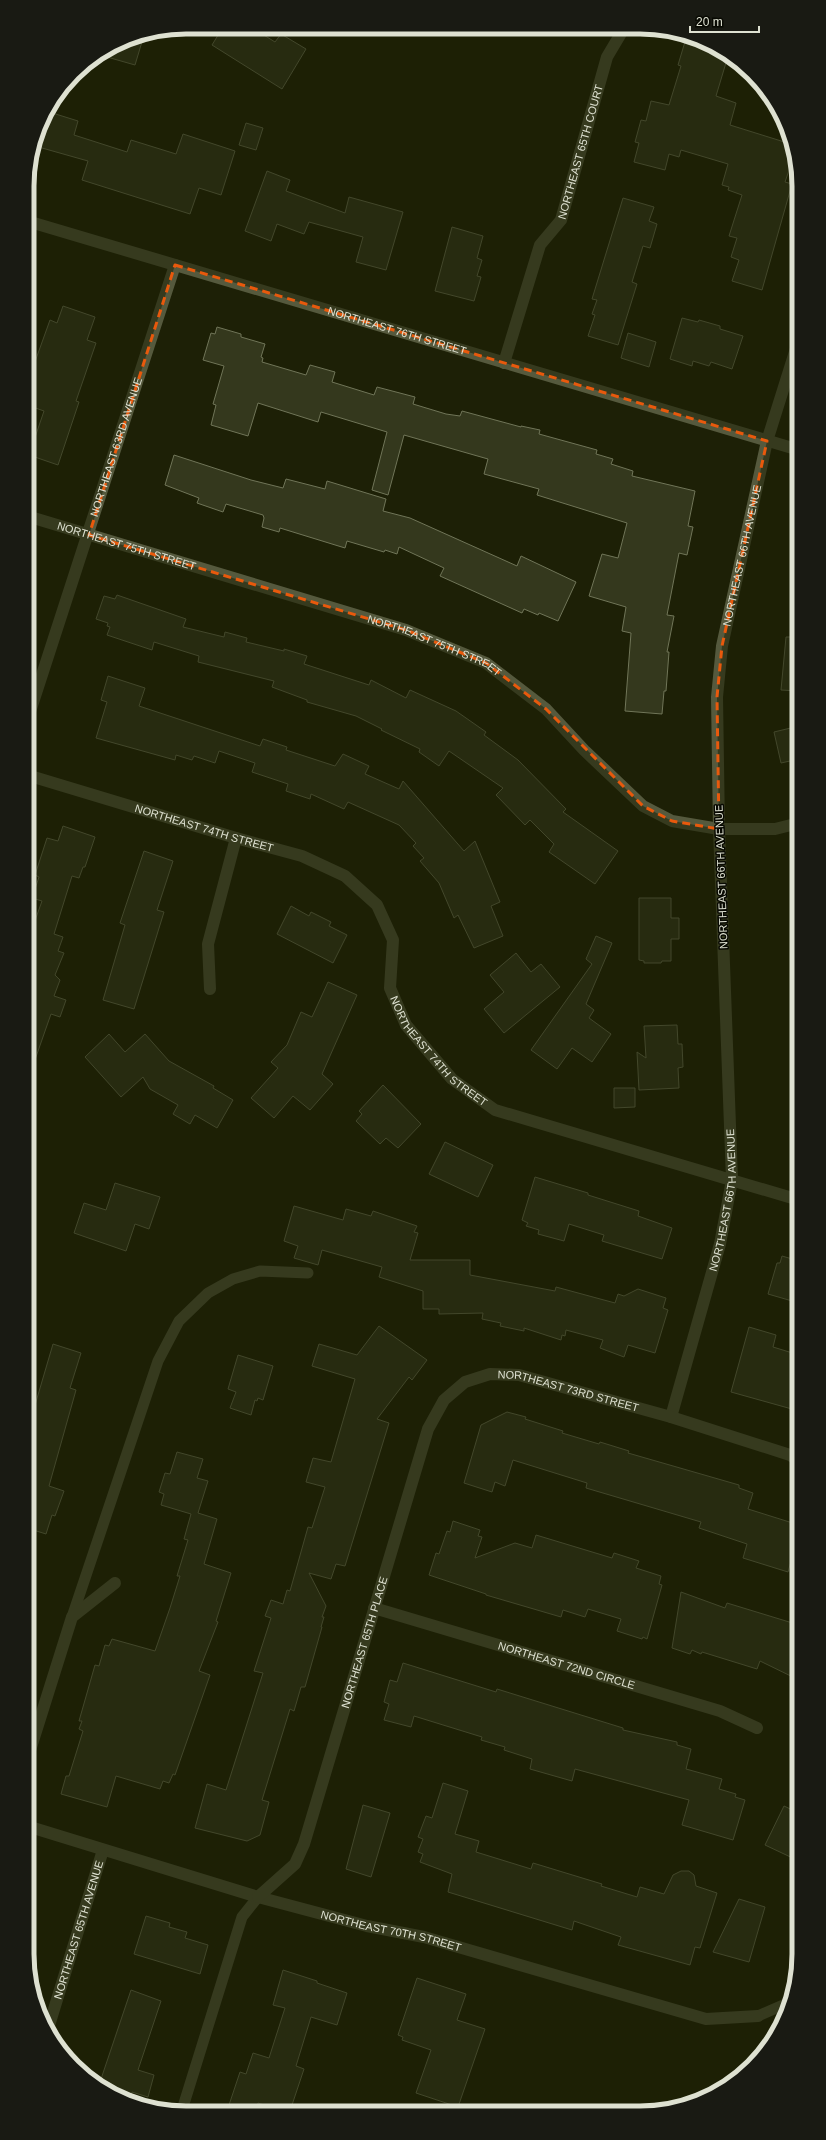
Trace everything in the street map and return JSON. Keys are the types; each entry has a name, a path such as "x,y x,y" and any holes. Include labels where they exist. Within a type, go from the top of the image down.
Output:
{"street":[{"name":"NORTHEAST 65TH COURT","path":"504,363 540,245 561,220 607,57 621,34"},
{"name":"NORTHEAST 76TH STREET","path":"34,223 792,448"},
{"name":"NORTHEAST 63RD AVENUE","path":"34,700 89,535 175,265"},
{"name":"NORTHEAST 66TH AVENUE","path":"671,1417 720,1244 732,1180 719,829 716,697 722,646 767,441 792,361"},
{"name":"NORTHEAST 75TH STREET","path":"34,518 406,630 486,663 546,709 584,750 643,806 672,821 719,829 775,829 792,825"},
{"name":"NORTHEAST 74TH STREET","path":"34,777 236,838 302,856 345,876 377,905 393,940 390,988 406,1025 452,1079 495,1110 792,1198"},
{"path":"210,988 208,944 236,838"},
{"name":"NORTHEAST 73RD STREET","path":"465,1382 490,1374 519,1375 671,1417 792,1456"},
{"name":"NORTHEAST 65TH PLACE","path":"258,1897 295,1864 304,1844 428,1429 444,1400 465,1382"},
{"path":"34,1738 72,1617 115,1583"},
{"name":"NORTHEAST 72ND CIRCLE","path":"374,1608 720,1711 757,1728"},
{"name":"NORTHEAST 70TH STREET","path":"34,1828 258,1897 367,1926 424,1937 706,2019 758,2016"},
{"name":"NORTHEAST 65TH AVENUE","path":"50,2022 103,1850"}],"lane":[{"path":"72,1617 158,1361 179,1321 208,1293 233,1279 260,1271 308,1273"},
{"path":"183,2106 242,1917 258,1897"},
{"path":"758,2016 783,2005"}],"highlighted area":[{"path":"175,265 767,441 722,646 717,697 719,829 672,821 643,806 546,709 486,663 406,630 89,535"}],"building":[{"path":"219,34 262,34 275,42 281,34 306,49 282,89 212,45"},
{"path":"142,40 135,65 106,57"},
{"path":"685,41 716,54 727,61 716,96 736,103 730,125 786,142 791,165 785,182 792,184 762,290 732,281 739,260 731,257 737,238 729,236 742,195 728,190 729,187 722,185 728,164 681,150 679,157 669,154 665,170 634,162 639,143 635,142 641,120 646,121 651,101 669,105 681,66 678,65"},
{"path":"53,113 78,121 74,135 127,152 131,140 176,154 183,134 235,151 221,195 199,188 190,214 82,180 88,161 39,147"},
{"path":"246,123 263,128 256,150 239,145"},
{"path":"267,171 290,180 286,191 345,213 349,197 403,212 386,270 356,262 363,237 309,222 304,234 277,224 271,241 245,231"},
{"path":"623,198 654,207 649,221 657,224 650,248 643,246 632,282 637,284 618,345 588,336 595,315 592,314 597,300 592,299"},
{"path":"452,227 483,236 477,258 482,260 477,276 481,277 474,301 435,291"},
{"path":"63,306 95,317 87,340 96,343 76,401 79,402 58,465 34,457 34,440 44,411 34,407 34,365 50,320 57,323"},
{"path":"682,318 698,322 699,320 720,326 720,329 743,336 732,369 711,362 709,366 693,361 692,366 670,359"},
{"path":"217,327 241,334 241,337 265,344 261,357 263,358 262,362 306,375 310,365 335,372 332,382 374,395 377,387 415,397 413,404 446,414 460,416 462,411 521,427 540,430 539,434 597,450 596,454 613,459 611,464 633,471 632,476 695,491 688,526 693,527 687,555 679,553 667,615 674,616 667,652 669,652 666,691 664,691 662,714 625,711 631,633 622,631 626,607 589,596 602,554 618,558 627,523 537,495 539,489 484,474 488,459 404,435 388,495 372,490 387,432 321,412 318,422 258,403 248,436 211,425 216,405 213,404 224,366 203,360 211,333 215,334"},
{"path":"628,333 656,342 649,367 621,358"},
{"path":"174,455 251,480 283,488 286,479 325,489 327,481 386,499 383,511 410,518 517,566 521,556 576,582 558,621 539,613 538,615 524,609 522,613 440,576 444,568 399,547 397,554 385,550 384,552 347,541 345,548 280,528 279,532 262,527 264,518 263,515 226,504 223,512 197,503 199,498 165,485"},
{"path":"117,595 186,619 183,627 224,637 225,632 247,638 246,642 284,651 284,649 307,656 304,664 369,685 371,680 406,698 410,690 456,711 486,732 484,735 518,760 566,809 563,812 618,851 595,884 549,852 554,844 530,820 525,825 496,795 503,788 449,751 439,766 419,752 420,749 381,730 382,729 356,716 307,702 307,700 272,687 274,681 198,662 199,656 154,642 152,650 107,635 110,627 107,626 108,623 96,619 104,596 115,599"},
{"path":"786,637 792,637 792,691 781,690"},
{"path":"108,676 145,688 139,706 260,746 263,739 287,747 286,750 335,766 343,754 369,766 365,774 399,789 403,781 464,851 475,841 500,902 491,906 503,936 474,948 458,915 454,918 439,883 420,861 424,858 413,846 416,843 399,825 348,802 344,809 311,794 310,799 286,791 288,784 252,772 255,763 219,751 215,763 194,756 192,760 176,755 175,760 96,738 107,702 101,700"},
{"path":"792,728 792,761 781,763 774,732"},
{"path":"63,826 95,837 85,867 83,867 79,878 72,876 54,934 63,937 58,951 64,953 55,975 60,980 54,996 66,1000 60,1017 51,1014 34,1063 34,923 42,901 34,899 34,892 39,877 35,875 47,838 58,841"},
{"path":"144,851 173,861 157,910 164,912 134,1009 103,1000 125,925 120,923"},
{"path":"639,898 671,898 671,918 679,918 679,939 671,939 671,961 662,961 661,963 644,963 644,961 639,960"},
{"path":"291,906 309,916 311,912 331,922 329,926 347,935 333,963 277,934"},
{"path":"596,936 612,943 586,1004 594,1010 589,1018 611,1034 592,1062 572,1048 557,1069 531,1050 592,964 586,959"},
{"path":"516,953 531,972 541,964 560,987 504,1033 484,1009 504,992 490,975"},
{"path":"328,982 357,995 322,1074 333,1084 310,1110 293,1096 274,1118 251,1098 278,1068 271,1062 287,1045 301,1012 312,1017"},
{"path":"677,1025 678,1044 682,1044 683,1067 678,1068 679,1088 639,1090 637,1052 646,1058 644,1026"},
{"path":"109,1034 125,1052 145,1034 169,1061 214,1086 213,1088 233,1100 217,1128 195,1115 190,1124 173,1114 178,1105 150,1089 143,1077 121,1097 85,1057"},
{"path":"383,1085 421,1124 398,1148 386,1138 380,1144 356,1121 362,1114 359,1111"},
{"path":"614,1088 635,1088 635,1107 614,1108"},
{"path":"445,1142 493,1165 478,1197 429,1174"},
{"path":"535,1177 588,1193 588,1195 639,1211 638,1216 672,1228 662,1259 602,1241 604,1235 569,1224 564,1241 538,1234 539,1230 526,1226 528,1223 522,1220"},
{"path":"115,1183 160,1197 149,1229 135,1224 126,1251 74,1233 84,1203 106,1210"},
{"path":"294,1206 343,1220 346,1209 371,1216 373,1211 417,1226 414,1232 418,1233 410,1260 470,1260 470,1275 555,1291 556,1287 615,1303 618,1294 624,1296 638,1289 666,1298 663,1308 668,1310 655,1353 628,1345 624,1357 600,1348 603,1340 566,1330 565,1336 562,1335 561,1340 524,1328 524,1331 500,1326 501,1323 482,1319 483,1313 439,1314 439,1309 423,1309 423,1291 379,1277 382,1267 322,1250 318,1265 294,1258 298,1246 284,1241"},
{"path":"782,1256 792,1259 792,1301 768,1294 777,1263 780,1263"},
{"path":"379,1326 427,1360 412,1380 409,1377 377,1419 389,1423 345,1566 336,1564 331,1579 309,1573 326,1606 322,1617 324,1617 305,1687 301,1687 294,1711 290,1709 262,1800 269,1802 260,1835 247,1841 195,1828 207,1784 226,1790 263,1673 254,1671 271,1618 265,1616 271,1600 283,1604 287,1590 290,1591 308,1527 312,1528 325,1487 306,1482 313,1458 331,1462 355,1379 312,1366 319,1344 357,1355"},
{"path":"749,1327 776,1335 773,1347 792,1353 792,1409 731,1392"},
{"path":"53,1344 81,1353 70,1388 76,1390 49,1486 64,1491 55,1516 52,1515 46,1534 34,1530 34,1409"},
{"path":"238,1355 273,1366 263,1400 258,1398 257,1401 255,1400 251,1415 230,1408 236,1392 228,1389"},
{"path":"507,1412 526,1417 525,1419 563,1431 562,1433 599,1444 600,1442 629,1451 628,1453 739,1485 739,1488 753,1493 748,1509 792,1523 792,1558 788,1572 743,1558 747,1544 699,1528 701,1522 586,1488 587,1483 513,1460 505,1486 495,1482 492,1492 464,1483 481,1425"},
{"path":"177,1452 203,1459 197,1478 208,1481 198,1513 217,1519 204,1564 231,1573 216,1621 218,1622 199,1671 210,1675 175,1775 173,1774 169,1783 163,1781 160,1789 116,1776 107,1807 61,1794 66,1776 69,1776 83,1731 79,1729 82,1721 79,1721 95,1665 99,1666 105,1645 109,1646 112,1639 155,1651 170,1608 180,1576 177,1576 188,1540 184,1539 191,1514 161,1505 164,1494 159,1492 165,1473 170,1474"},
{"path":"453,1521 480,1530 478,1536 482,1537 475,1558 515,1543 532,1548 536,1535 612,1558 614,1553 639,1561 636,1568 661,1576 659,1584 662,1585 647,1639 643,1637 642,1639 617,1631 621,1619 588,1609 585,1617 563,1610 561,1617 486,1595 429,1575 436,1553 439,1554 447,1531 450,1532"},
{"path":"681,1592 725,1608 727,1603 792,1623 792,1677 760,1661 757,1669 702,1652 701,1654 692,1650 690,1654 672,1648"},
{"path":"403,1663 496,1692 497,1689 623,1728 623,1730 677,1742 677,1745 691,1749 686,1769 722,1779 719,1789 736,1794 735,1797 745,1800 733,1840 682,1825 689,1800 575,1769 572,1781 530,1769 532,1759 504,1750 505,1747 481,1740 482,1737 414,1716 411,1727 384,1720 389,1704 384,1702 390,1680 397,1682"},
{"path":"443,1783 468,1791 455,1834 479,1841 476,1852 531,1869 533,1863 602,1884 601,1886 637,1897 640,1887 664,1894 673,1875 681,1871 689,1871 694,1875 696,1886 717,1893 700,1948 695,1947 690,1965 618,1945 621,1937 574,1921 572,1930 448,1892 452,1874 420,1862 423,1854 418,1852 423,1839 418,1837 426,1816 432,1818"},
{"path":"363,1805 390,1813 371,1877 346,1869"},
{"path":"784,1806 792,1810 792,1858 765,1845"},
{"path":"739,1899 765,1907 749,1962 713,1952"},
{"path":"146,1916 170,1923 169,1927 187,1932 185,1938 208,1945 200,1974 134,1954"},
{"path":"283,1970 347,1993 337,2025 311,2017 296,2066 304,2069 292,2106 267,2106 258,2103 257,2106 229,2105 240,2072 246,2074 253,2053 269,2058 285,2008 273,2005"},
{"path":"417,1978 466,1994 457,2020 485,2029 458,2106 416,2093 431,2050 402,2040 403,2037 398,2035"},
{"path":"131,1990 161,2001 138,2070 154,2075 148,2097 132,2092 131,2095 110,2086 101,2080"}]}
